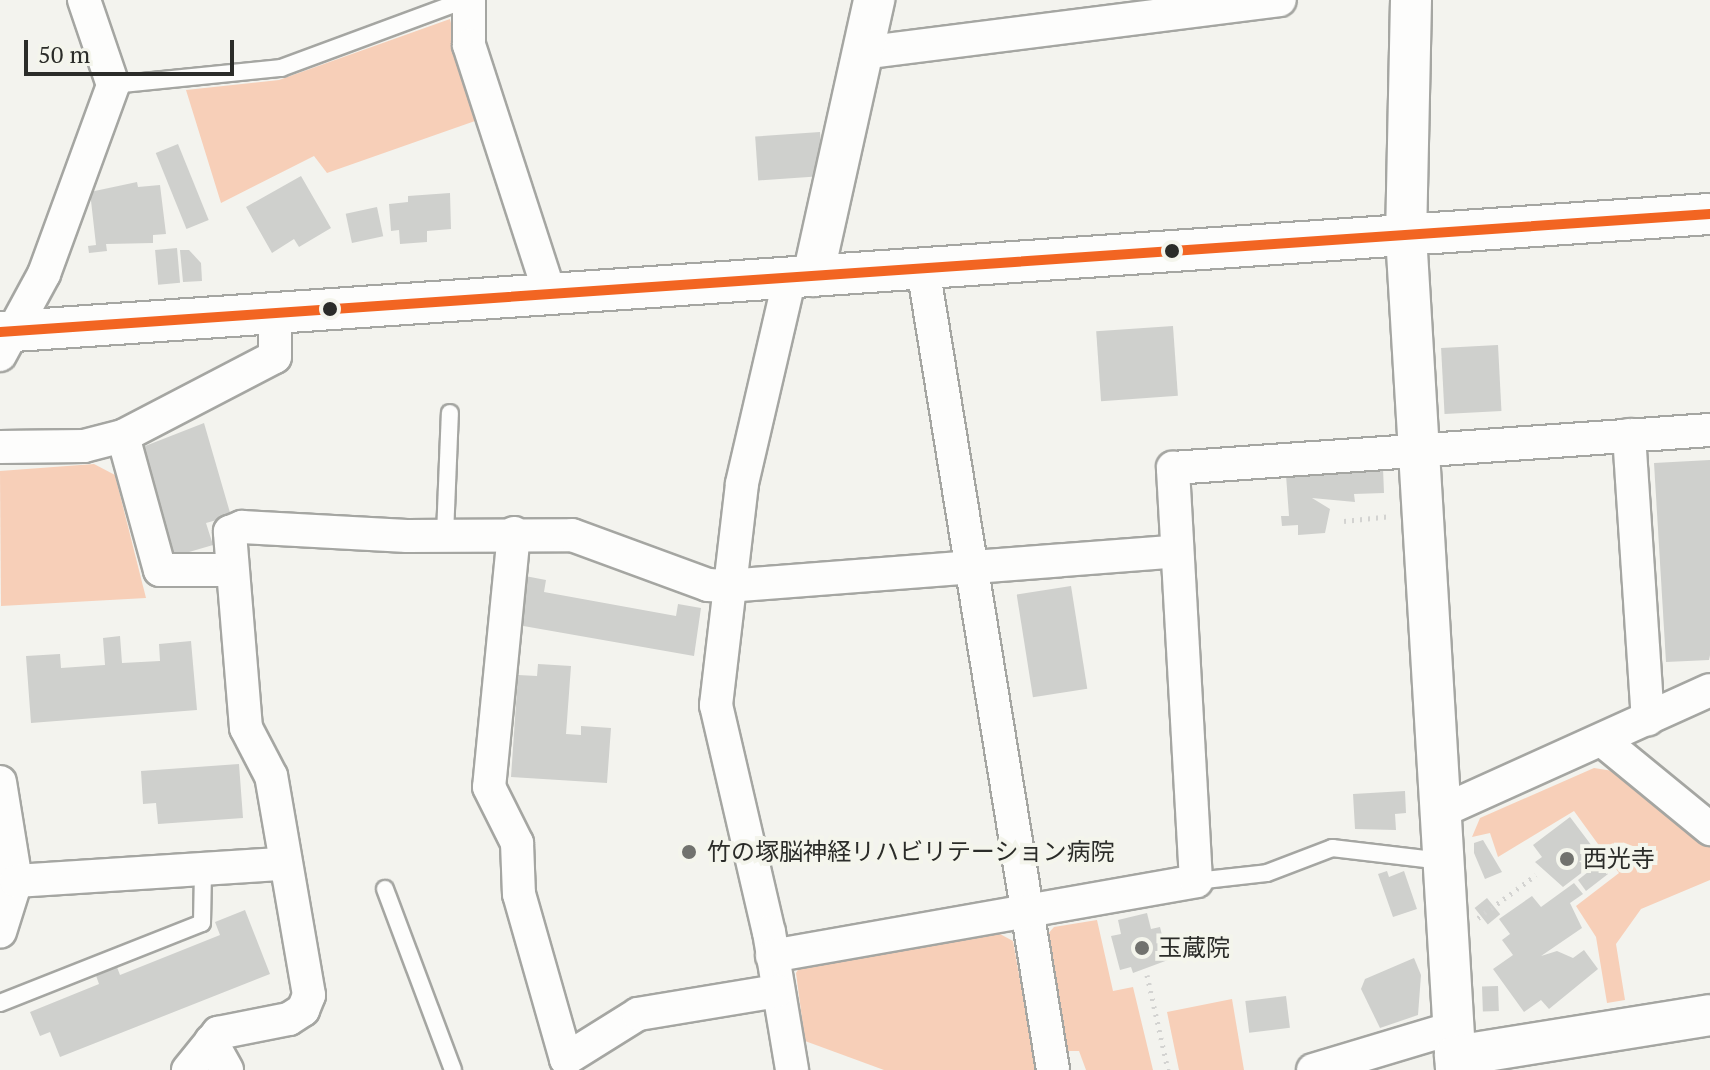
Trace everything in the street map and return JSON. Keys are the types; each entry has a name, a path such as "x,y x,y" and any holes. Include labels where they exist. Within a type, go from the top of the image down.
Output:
{"street":[{"path":"5,339 44,274 113,85 84,0"},
{"path":"467,0 469,45 550,294"},
{"path":"792,1070 772,956 720,741 716,705 727,586 742,484 802,276 874,0"},
{"path":"861,53 1280,0"},
{"path":"1411,0 1406,235 1455,1052"},
{"path":"5,339 275,312 1710,214"},
{"path":"923,268 1053,1070"},
{"path":"0,447 84,446 123,436 275,357 275,312"},
{"path":"772,956 1196,881 1173,468 1710,430"},
{"path":"1629,435 1648,719"},
{"path":"123,436 160,570 232,570"},
{"path":"188,1070 211,1041 238,1025 289,1019 303,1010 307,962 292,878 282,864 271,776 246,728 230,532 242,527 445,535 572,535 708,585 727,586 1177,551"},
{"path":"514,533 489,787 517,843 519,894 564,1064 638,1014 777,991"},
{"path":"1440,812 1603,741 1710,690"},
{"path":"1603,741 1710,829"},
{"path":"0,932 16,881 1,794"},
{"path":"16,881 282,864"},
{"path":"1313,1070 1710,1015"},
{"path":"211,1041 227,1070"}],"lane":[{"path":"113,85 281,68 467,0"},
{"path":"445,535 450,413"},
{"path":"1196,881 1267,873 1332,848 1442,861"},
{"path":"0,1003 202,923 203,871"},
{"path":"385,889 453,1070"}],"path":[{"path":"1344,521 1421,513"},
{"path":"1468,926 1536,875"},
{"path":"1147,975 1168,1070"}],"shaded area":[{"path":"450,19 475,121 327,173 314,156 221,203 186,90 279,80"},
{"path":"94,464 115,475 146,598 1,606 0,471"},
{"path":"1594,768 1613,771 1710,845 1710,880 1641,909 1616,944 1625,1000 1607,1003 1596,937 1576,906 1619,873 1574,811 1498,857 1490,833 1472,837 1480,818"},
{"path":"1097,920 1113,991 1133,987 1153,1070 1086,1070 1079,1051 1068,1051 1047,935 1054,927"},
{"path":"1000,934 1013,941 1036,1070 884,1070 805,1041 796,973 802,963"},
{"path":"1232,999 1244,1070 1179,1070 1167,1012"}],"building":[{"path":"820,132 823,176 758,180 755,137"},
{"path":"178,144 209,220 186,229 156,153"},
{"path":"301,176 331,228 299,247 294,239 272,253 246,207"},
{"path":"137,182 138,187 160,185 166,234 153,235 153,243 106,244 107,251 89,253 88,246 96,245 90,192"},
{"path":"450,193 451,229 427,231 427,242 400,244 399,230 391,231 389,204 408,202 408,196"},
{"path":"377,207 383,236 352,243 346,214"},
{"path":"177,248 180,283 158,285 155,250"},
{"path":"180,250 189,250 201,263 202,281 183,282"},
{"path":"1173,326 1178,396 1101,401 1096,331"},
{"path":"1498,345 1501,411 1445,414 1441,348"},
{"path":"204,423 231,516 206,523 213,545 172,557 140,448"},
{"path":"1710,460 1709,660 1666,662 1654,463"},
{"path":"1383,468 1384,493 1354,494 1355,502 1312,498 1330,509 1325,533 1298,535 1298,525 1282,526 1281,516 1289,516 1286,475"},
{"path":"525,576 546,580 544,592 676,616 678,604 701,608 694,656 512,624"},
{"path":"1071,586 1087,689 1033,697 1017,595"},
{"path":"120,636 122,663 160,661 159,644 191,641 197,710 31,723 26,656 60,654 61,668 105,665 103,638"},
{"path":"538,664 571,666 566,734 581,735 581,726 611,728 607,783 511,777 518,675 537,676"},
{"path":"239,764 243,818 158,824 156,803 143,804 141,771"},
{"path":"1405,791 1406,813 1395,814 1396,830 1355,829 1353,794"},
{"path":"1570,817 1601,858 1563,887 1535,862 1542,857 1533,845"},
{"path":"1483,840 1502,872 1485,879 1474,853 1474,843"},
{"path":"1603,860 1608,874 1586,891 1578,880"},
{"path":"1387,871 1389,877 1404,871 1417,909 1393,917 1378,874"},
{"path":"1574,883 1583,894 1570,903 1582,928 1541,956 1557,951 1573,958 1584,950 1598,969 1549,1009 1541,1000 1524,1012 1493,969 1513,955 1502,940 1510,934 1499,919 1532,896 1541,907"},
{"path":"1487,898 1500,914 1488,924 1475,908"},
{"path":"245,910 270,974 60,1057 50,1032 40,1036 30,1012 99,984 94,970 115,962 120,975 220,935 215,922"},
{"path":"1147,913 1151,929 1160,927 1168,960 1133,973 1131,967 1120,970 1111,936 1121,934 1118,920"},
{"path":"1414,958 1421,975 1418,1015 1380,1028 1361,989 1365,979"},
{"path":"1498,986 1499,1011 1483,1012 1482,987"},
{"path":"1286,996 1290,1028 1249,1033 1245,1001"}],"transit line":[{"path":"0,332 1710,214"}],"place":[{"name":"竹の塚脳神経リハビリテーション病院","path":"689,852"},
{"name":"西光寺","path":"1567,859"},
{"name":"玉蔵院","path":"1142,948"}]}
